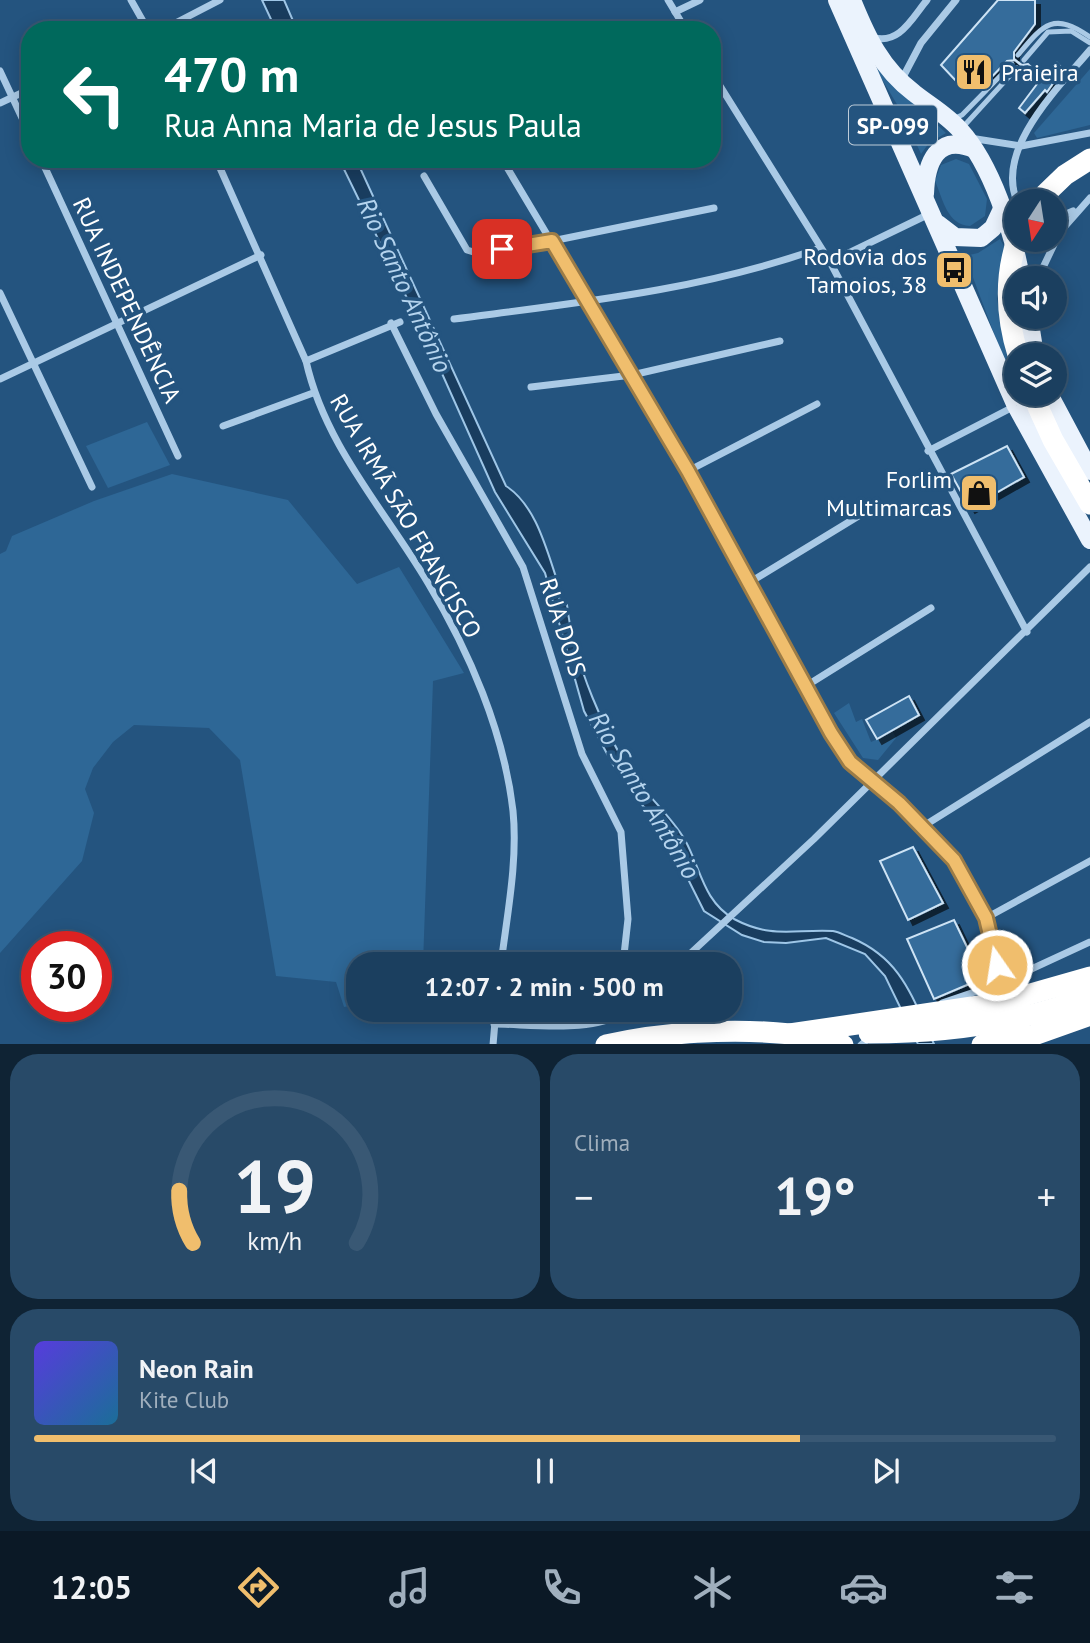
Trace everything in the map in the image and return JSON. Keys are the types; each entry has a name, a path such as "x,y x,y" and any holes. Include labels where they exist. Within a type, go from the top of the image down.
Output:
{"highway":[{"path":"1050,189 1065,175 1090,159"},
{"path":"1014,343 1007,296 1015,252"},
{"path":"1037,406 1090,504"},
{"path":"790,1034 999,1003 1090,977"},
{"path":"614,1044 696,1034 892,1033 969,1027 1024,1016 1090,996"},
{"path":"987,1044 1034,1035 1090,1015"},
{"path":"790,1034 838,1044"}],"main road":[{"name":"SP-099","path":"837,0 927,203 1004,345"},
{"name":"SP-099","path":"852,0 866,36 881,61 902,83 964,131 1004,198"},
{"name":"SP-099","path":"964,131 950,146 934,155 927,169 927,203 948,233 973,240 988,234 1004,213"},
{"name":"SP-099","path":"1036,406 1090,540"},
{"name":"SP-099","path":"1039,406 1090,471"}],"street":[{"path":"131,0 143,21"},
{"path":"179,21 220,0"},
{"path":"668,0 680,21"},
{"path":"675,12 700,0"},
{"path":"866,36 888,40 896,36 927,0"},
{"path":"902,83 906,66 920,43 956,0"},
{"path":"1010,189 1011,169 1042,107 1090,50"},
{"path":"0,71 21,116"},
{"path":"721,88 830,262 928,451 1027,632"},
{"path":"0,103 21,93"},
{"path":"964,131 1021,146 1090,133"},
{"name":"RUA INDEPENDÊNCIA","path":"45,168 178,456"},
{"name":"RUA IRMÃ SÃO FRANCISCO","path":"220,168 306,361 313,393 352,471 429,584 481,688 505,760 513,813 511,880 502,952"},
{"path":"507,168 688,471 747,584 842,750 954,860 986,918 1014,1044"},
{"path":"424,176 467,250 477,253 552,241 714,208"},
{"path":"1068,212 1090,198"},
{"path":"830,262 923,217 927,203"},
{"path":"1044,266 1060,232 1079,207"},
{"path":"454,319 587,301 758,268 820,248"},
{"path":"0,379 261,255"},
{"path":"0,293 92,487"},
{"name":"RUA DOIS","path":"306,361 396,322 436,414 523,567 582,754 621,832 628,919 624,952"},
{"path":"531,387 632,375 780,341"},
{"path":"223,426 313,393"},
{"path":"688,471 817,404"},
{"path":"928,451 1022,406"},
{"path":"747,584 875,506"},
{"path":"693,952 873,782 1090,568"},
{"path":"806,685 931,608"},
{"path":"922,827 1090,722"},
{"path":"986,918 1090,861"},
{"path":"862,1044 890,1024 1002,983 1090,942"},
{"path":"493,1044 494,1024 592,1022"}],"lane":[{"path":"1021,57 1046,25 1054,23 1090,37"},
{"path":"1073,29 1090,43"},
{"path":"1014,66 964,131 959,117 1014,66"}],"shaded area":[{"path":"874,66 946,133 929,143 921,154 904,116"},
{"path":"1090,69 1090,125 1037,138 1034,133"},
{"path":"956,159 969,164 987,199 985,216 970,226 962,225 951,216 935,181 941,165"},
{"path":"1000,239 1004,246 997,298 1005,343 1004,360 965,256 978,253"},
{"path":"147,422 170,465 108,488 86,446"},
{"path":"172,474 288,500 357,584 399,567 464,673 433,681 423,952 346,952 346,1007 336,982 276,976 240,760 209,728 134,725 113,742 93,768 85,789 94,813 82,861 0,953 0,554 6,551 12,536 94,501"},
{"path":"849,703 856,722 862,719 871,742 893,732 896,738 878,760 863,758 834,713"}],"water":[{"path":"262,0 284,0 293,21 272,21"},
{"name":"Rio Santo Antônio","path":"343,168 360,168 506,486 526,505 540,531 559,586 559,598 567,605 570,627 583,673 614,743 638,782 680,832 709,894 724,912 734,919 760,929 783,932 833,931 869,947 895,969 904,982 934,1044 918,1044 885,976 865,954 826,938 786,943 764,942 742,935 704,911 659,821 643,806 612,763 584,711 545,573 495,492 423,331"}],"building":[{"path":"998,0 1035,0 1035,24 1014,52 1014,59 1022,65 1028,64 1043,78 1057,63 1063,69 1047,92 1045,90 1025,113 1019,108 1037,84 1021,71 1022,66 1015,60 1007,61 983,86 958,83 941,65"},
{"name":"Forlim Multimarcas","path":"1007,446 1024,477 970,508 951,474"},
{"path":"909,696 919,715 877,739 866,720"},
{"path":"913,847 943,903 908,920 880,861"},
{"path":"954,920 977,968 982,965 981,979 934,999 907,939"}],"place":[{"name":"Praieira","path":"974,72"},
{"name":"Rodovia dos Tamoios, 38","path":"954,270"},
{"name":"Forlim Multimarcas","path":"979,493"}],"route":[{"path":"502,249 552,241 688,471 747,584 831,733 850,762 899,803 954,860 986,918 997,965"}]}
